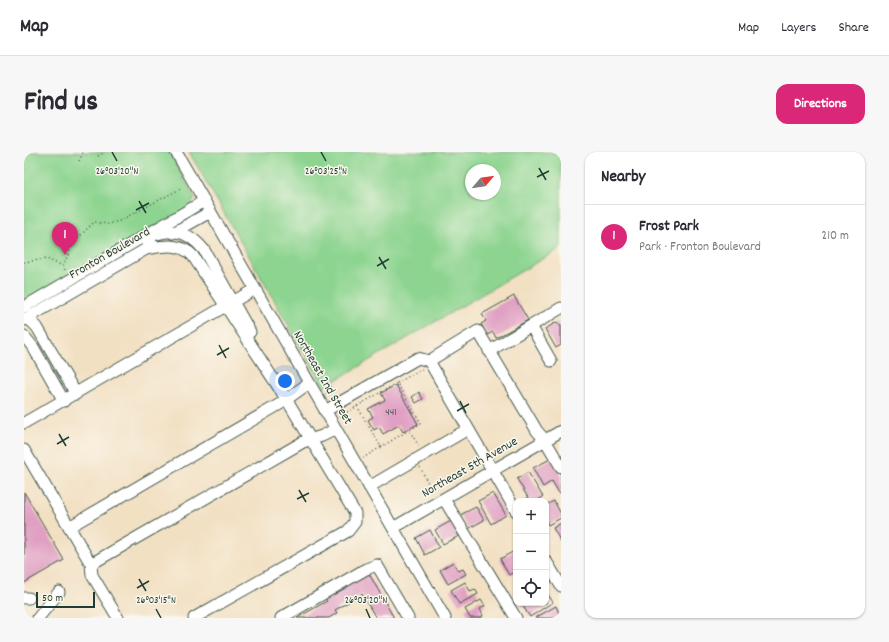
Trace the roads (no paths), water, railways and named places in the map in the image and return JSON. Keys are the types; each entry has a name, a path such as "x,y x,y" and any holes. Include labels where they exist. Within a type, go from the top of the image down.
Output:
{"street":[{"name":"Northeast 2nd Street","path":"176,152 309,383 337,422 369,487 446,618"},
{"name":"Fronton Boulevard","path":"25,319 144,244 204,201"},
{"path":"144,244 158,233 176,231 210,212"},
{"path":"176,231 191,238 204,250 229,304 355,513 355,522 348,532 194,618"},
{"name":"Fronton Boulevard","path":"24,307 144,244"},
{"path":"144,244 176,246 189,252 229,304"},
{"path":"24,423 255,289"},
{"path":"489,351 561,308"},
{"path":"25,319 34,323 41,332 76,394"},
{"path":"531,326 551,361"},
{"path":"428,363 478,332 537,431 545,440 561,467"},
{"path":"24,336 33,347 64,401"},
{"path":"329,409 418,358 428,363 513,506"},
{"path":"69,528 287,400 309,383"},
{"path":"90,564 303,442 311,440 337,422"},
{"path":"369,487 419,456 468,429"},
{"name":"Northeast 5th Avenue","path":"393,528 561,431"},
{"path":"24,450 90,564 92,575 118,618"},
{"path":"444,499 516,618"},
{"path":"280,618 366,568 377,565 408,618"},
{"path":"549,566 561,586"},
{"path":"38,618 59,592"}],"place":[{"name":"Frost Park","path":"65,255"}]}
